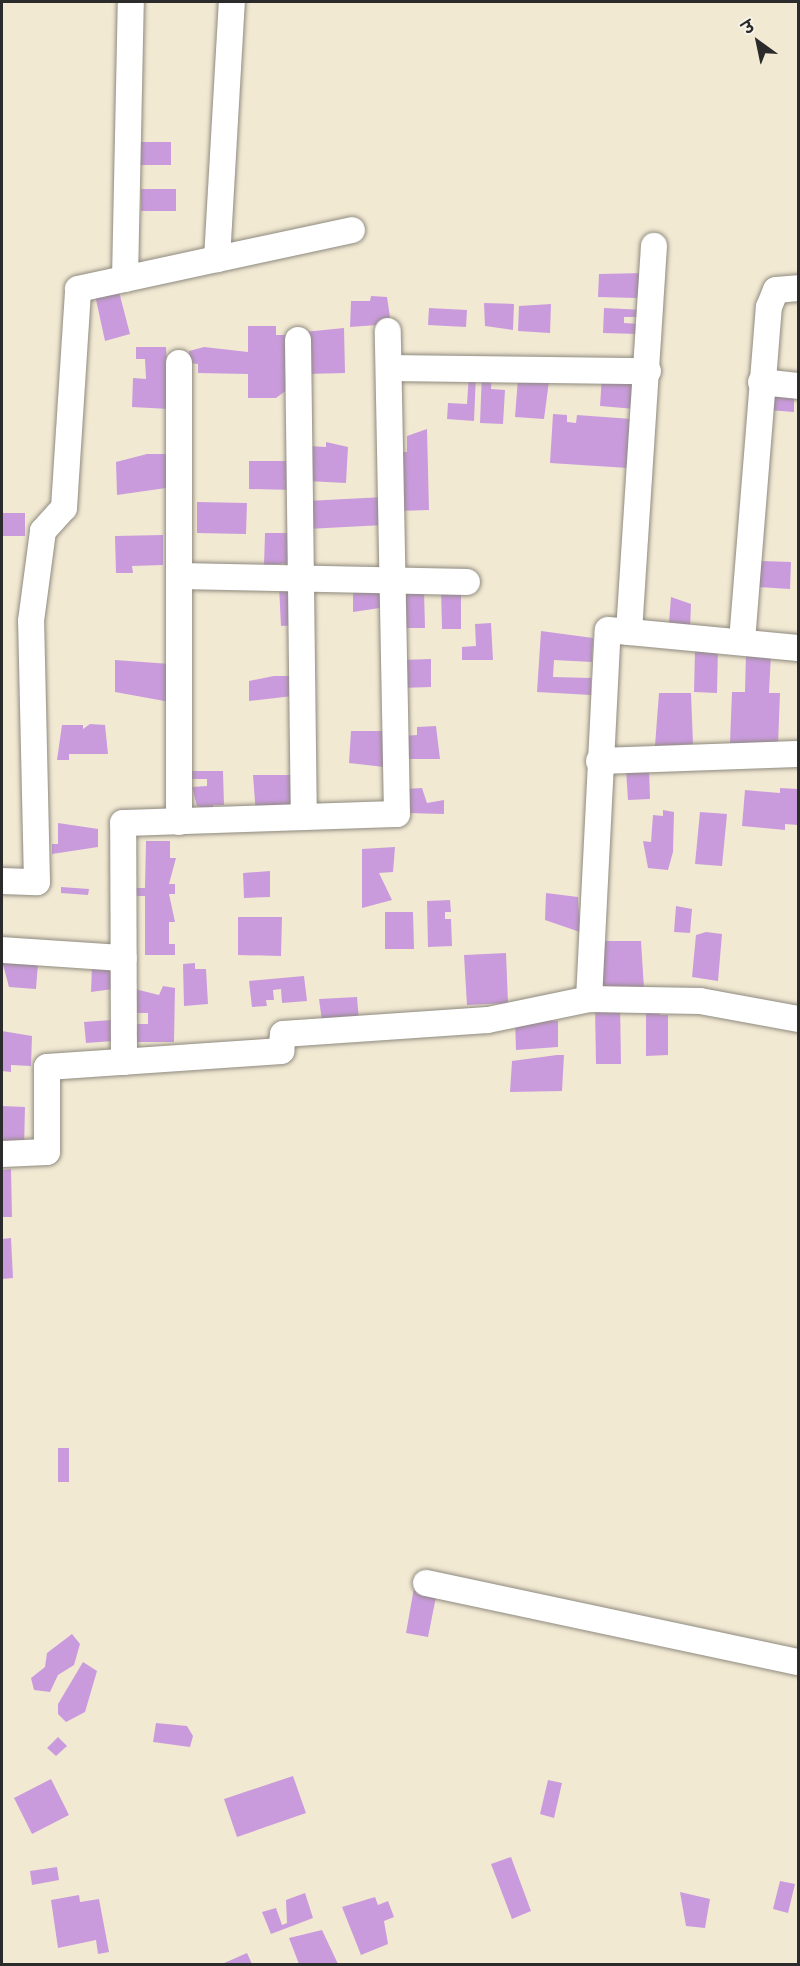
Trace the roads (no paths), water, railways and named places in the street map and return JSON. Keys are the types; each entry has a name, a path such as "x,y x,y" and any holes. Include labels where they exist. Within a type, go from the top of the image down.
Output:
{"street":[{"path":"125,279 131,2"},
{"path":"217,259 232,2"},
{"path":"2,880 37,882 31,621 44,531 64,508 78,289 352,230"},
{"path":"629,633 648,371 654,246"},
{"path":"742,641 761,382 773,292 798,288"},
{"path":"124,1062 123,823 397,814 395,580 388,331"},
{"path":"298,340 304,817"},
{"path":"178,363 181,576 179,822"},
{"path":"389,368 648,371"},
{"path":"761,382 798,386"},
{"path":"181,576 467,582"},
{"path":"590,999 599,761 608,630 798,648"},
{"path":"599,761 798,754"},
{"path":"2,950 124,958"},
{"path":"2,1154 47,1152 47,1067 281,1051 283,1034 488,1020 590,999 700,1001 798,1019"},
{"path":"426,1583 798,1662"}]}
